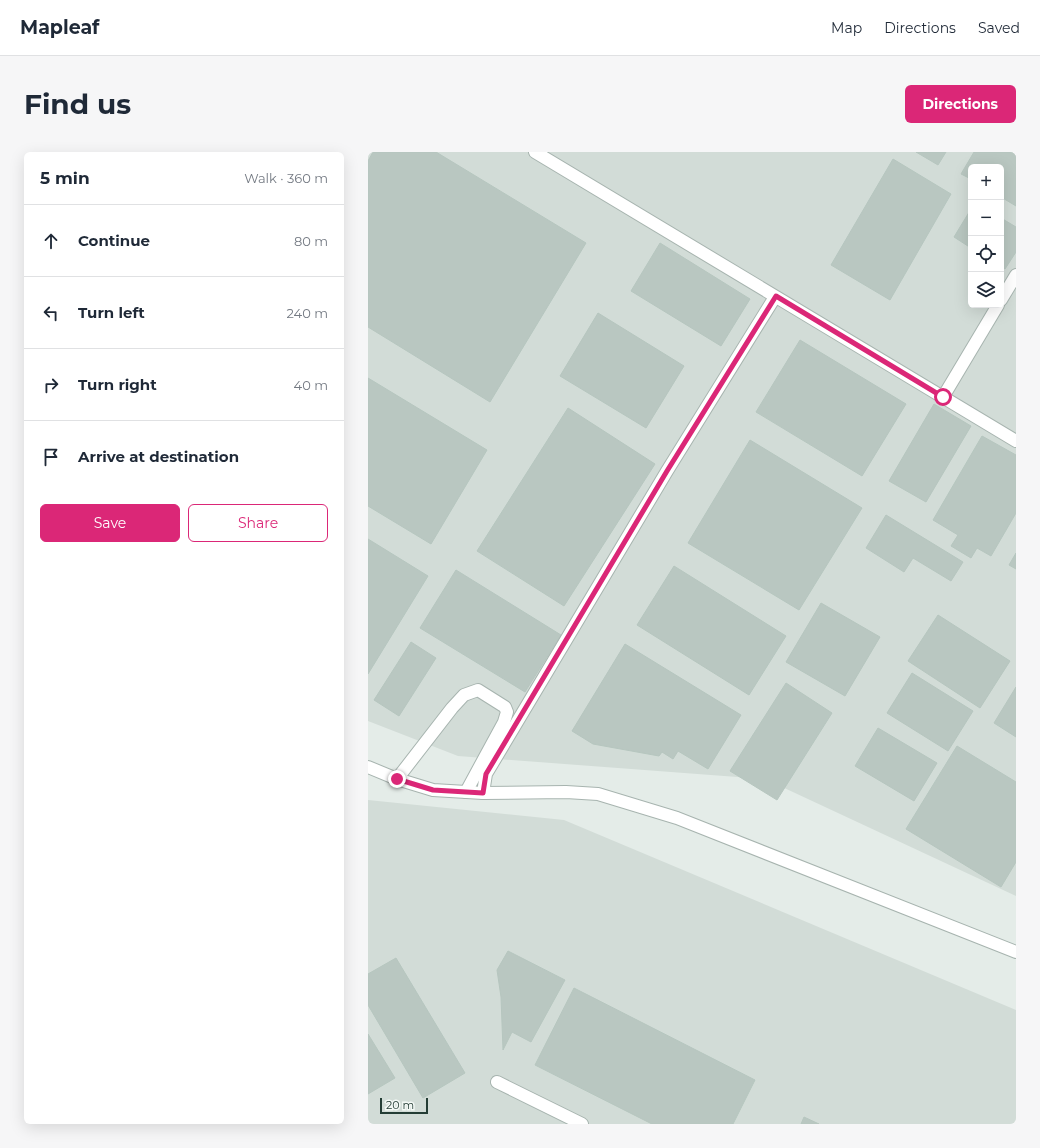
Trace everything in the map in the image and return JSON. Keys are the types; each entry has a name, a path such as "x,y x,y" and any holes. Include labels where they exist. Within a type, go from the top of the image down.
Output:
{"street":[{"path":"535,152 1016,441"},
{"path":"1004,295 1016,275"},
{"path":"483,793 486,774 667,471 776,296"},
{"path":"943,397 996,308"},
{"path":"397,779 464,695 478,690 505,707 507,712 504,722 466,792"},
{"path":"368,766 397,779 433,790 483,793 566,792 598,794 677,818 1016,952"},
{"path":"497,1082 582,1124"}],"shaded area":[{"path":"368,152 1016,152 1016,896 765,779 458,756 368,721"},
{"path":"368,800 564,820 1016,1010 1016,1124 368,1124"}],"building":[{"path":"373,152 436,152 586,243 490,402 368,327 368,161"},
{"path":"916,152 946,152 938,165"},
{"path":"974,152 1016,152 1016,206 1004,199 1004,164 968,164 968,178 961,174"},
{"path":"893,159 951,194 890,300 831,265"},
{"path":"968,214 968,246 954,237"},
{"path":"1004,220 1016,227 1016,252 1005,269"},
{"path":"660,243 750,299 721,346 631,291"},
{"path":"598,313 684,366 646,428 560,376"},
{"path":"800,340 906,404 862,476 756,412"},
{"path":"368,378 487,450 431,544 368,506"},
{"path":"934,404 971,426 926,502 889,481"},
{"path":"568,408 655,464 564,606 477,551"},
{"path":"982,436 1016,455 1016,513 991,556 977,548 971,558 951,546 958,535 933,520"},
{"path":"750,440 862,508 799,610 688,543"},
{"path":"886,515 963,562 951,581 913,558 904,572 866,548"},
{"path":"368,539 428,576 368,674"},
{"path":"1016,553 1016,569 1009,565"},
{"path":"674,566 786,636 749,695 637,625"},
{"path":"456,570 561,635 525,692 420,628"},
{"path":"821,603 880,637 845,696 786,662"},
{"path":"938,615 1010,661 980,708 908,661"},
{"path":"411,642 436,658 399,716 374,700"},
{"path":"625,644 741,715 708,769 678,751 673,759 662,752 659,756 593,744 572,731"},
{"path":"912,673 973,711 948,751 887,713"},
{"path":"786,683 832,713 777,800 730,771"},
{"path":"1016,687 1016,737 994,723"},
{"path":"878,728 937,763 914,801 855,766"},
{"path":"957,746 1016,782 1016,862 1001,887 906,829"},
{"path":"508,951 565,980 531,1042 512,1032 503,1050 501,997 497,970"},
{"path":"396,958 465,1073 423,1098 368,1005 368,974"},
{"path":"574,988 755,1080 733,1124 652,1124 535,1065"},
{"path":"368,1034 395,1078 368,1094"},
{"path":"804,1117 819,1124 801,1124"}],"route":[{"path":"397,779 433,790 483,793 486,774 667,471 776,296 943,397"}]}
